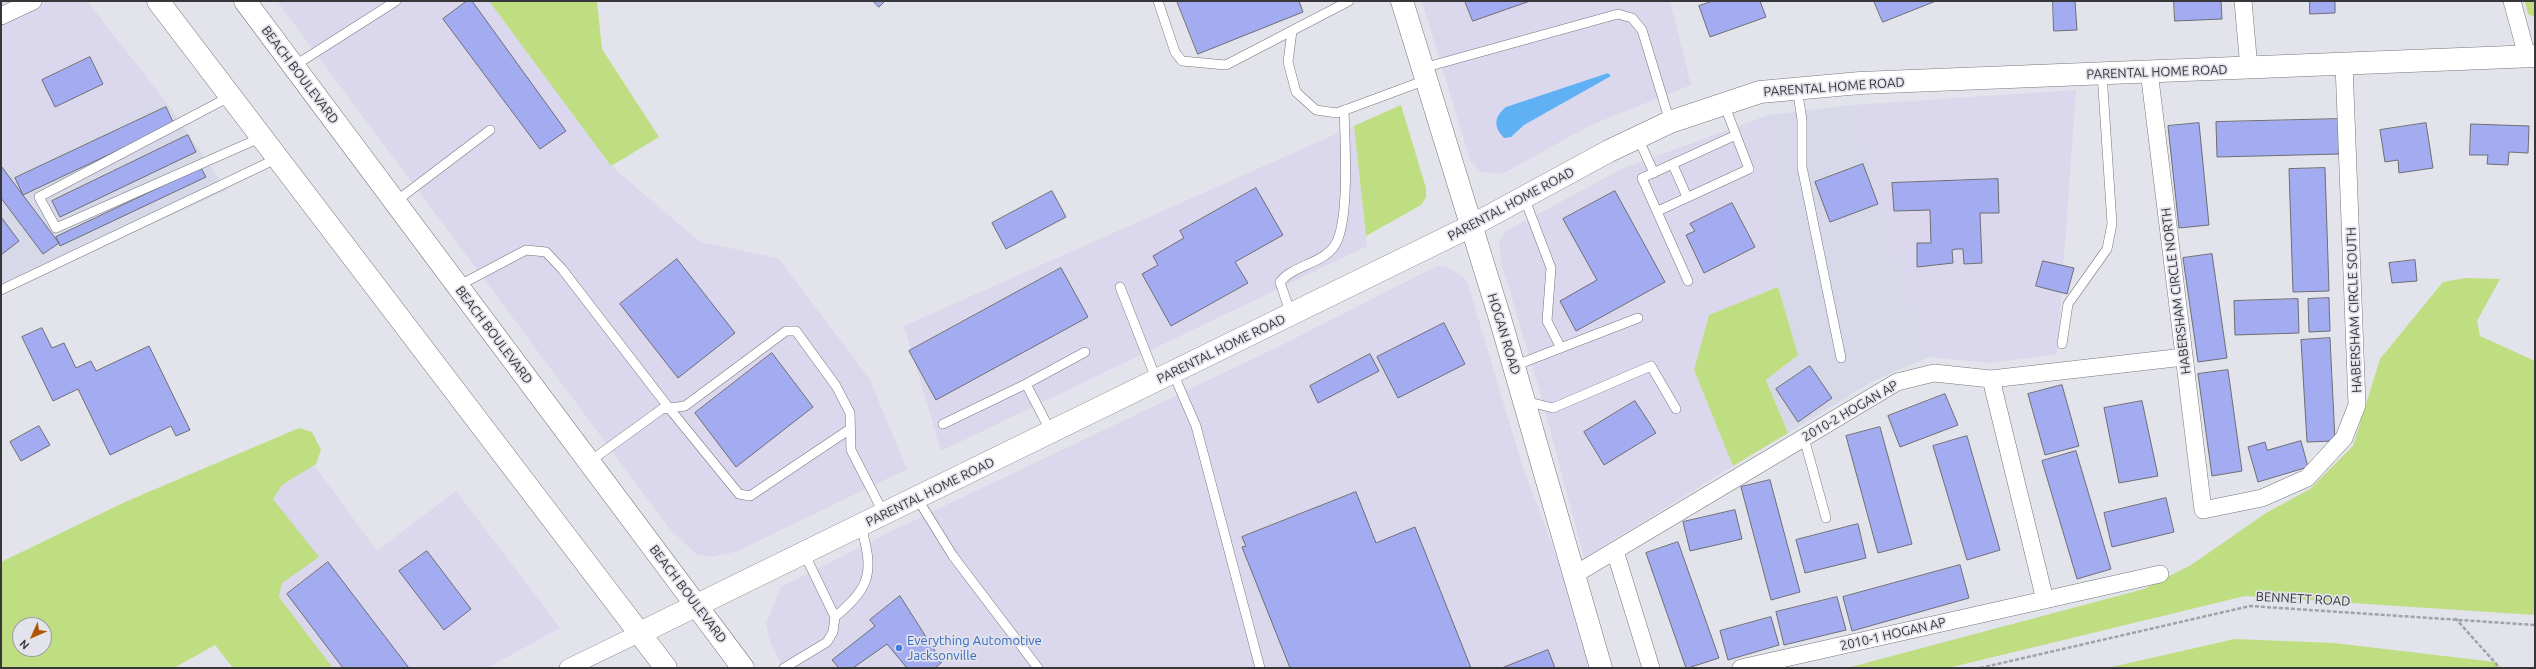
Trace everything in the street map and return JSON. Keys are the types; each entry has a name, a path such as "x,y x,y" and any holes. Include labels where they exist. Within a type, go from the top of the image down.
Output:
{"main road":[{"path":"158,1 666,668"},
{"name":"BEACH BOULEVARD","path":"245,1 743,668"},
{"name":"HOGAN ROAD","path":"1402,1 1514,366 1601,668"},
{"name":"PARENTAL HOME ROAD","path":"640,633 1471,226 1609,151 1670,122 1724,102 1760,92 1797,87 2531,56"}],"street":[{"path":"1,16 33,1"},
{"path":"2243,1 2249,68"},
{"path":"2512,1 2531,56"},
{"name":"HABERSHAM CIRCLE SOUTH","path":"2203,510 2262,498 2307,478 2344,438 2357,405 2344,64"},
{"name":"HABERSHAM CIRCLE NORTH","path":"2149,72 2203,510"},
{"name":"2010-2 HOGAN AP","path":"1574,575 1897,382 1934,372 1991,379 2184,357"},
{"path":"1991,379 2045,600"},
{"path":"1615,551 1651,668"},
{"name":"2010-1 HOGAN AP","path":"1741,668 2160,574"},
{"name":"PARENTAL HOME ROAD","path":"568,668 640,633"}],"lane":[{"path":"294,66 396,1"},
{"path":"1158,1 1175,52 1182,61 1226,65 1349,1"},
{"path":"1292,31 1288,62 1296,92 1316,110 1337,112 1424,74 1618,14 1632,18 1642,30 1670,122"},
{"path":"2062,344 2068,304 2107,249 2112,224 2102,74"},
{"path":"1797,87 1802,120 1802,167 1841,358"},
{"path":"231,96 40,197 56,228 262,137"},
{"path":"1658,211 1749,169 1724,102"},
{"path":"1291,315 1280,282 1285,275 1322,256 1335,245 1342,222 1346,170 1344,110"},
{"path":"395,202 490,130"},
{"path":"1688,281 1642,178 1736,135"},
{"path":"1638,138 1654,173"},
{"path":"1,290 278,158"},
{"path":"1673,165 1687,197"},
{"path":"1524,197 1551,268 1547,321 1561,348"},
{"path":"458,286 526,250 546,252 562,269 669,408 739,494 750,496 850,429"},
{"path":"1120,287 1165,377 1196,426 1260,668"},
{"path":"1514,366 1638,318"},
{"path":"589,462 662,409 685,406 786,332 796,331 836,386 850,413 851,450 884,514"},
{"path":"943,424 1026,384 1085,352"},
{"path":"1524,400 1553,408 1651,366 1676,410"},
{"path":"1026,384 1051,432"},
{"path":"1804,438 1826,518"},
{"path":"917,498 954,556 1038,668"},
{"path":"835,617 850,604 860,592 870,565 861,526"},
{"path":"784,668 827,642 833,632 835,617 804,553"}],"path":[{"name":"BENNETT ROAD","path":"1980,668 2250,606 2455,618 2535,625"},
{"path":"2455,618 2500,668"}],"shaded area":[{"path":"1,1 87,1 166,102 13,176 1,160"},
{"path":"277,1 489,1 611,166 700,242 778,258 869,378 907,469 738,551 712,557 696,554 670,529"},
{"path":"1422,1 1670,1 1691,85 1591,125 1502,174 1481,172 1470,160","holes":["1608,73 1611,76 1524,125 1511,137 1504,138 1499,133 1506,107"]},
{"path":"2076,90 2057,354 1991,363 1929,357 1882,212 1853,105"},
{"path":"166,102 227,190 1,293 1,160 13,176"},
{"path":"1853,105 1882,212 1929,357 1873,381 1788,433 1766,380 1798,355 1778,287 1769,115"},
{"path":"1769,115 1778,287 1709,315 1694,370 1733,466 1584,558 1540,392 1502,265 1499,243 1506,231 1624,168"},
{"path":"1354,126 1367,246 941,451 904,326"},
{"path":"1437,266 1445,266 1462,276 1468,284 1521,462 1565,580 1591,668 783,668 770,641 766,624 781,587 894,530 1278,347"},
{"path":"314,465 377,551 456,491 560,628 487,668 333,668 279,597 282,583 273,499 282,485"}],"green space":[{"path":"489,1 597,1 602,49 659,137 611,166"},
{"path":"2525,1 2535,1 2535,17 2528,14"},
{"path":"1401,105 1426,188 1426,197 1421,205 1366,236 1354,126"},
{"path":"2466,278 2500,279 2477,321 2480,336 2535,361 2535,615 2245,596 1948,668 1847,668 2144,589 2191,565 2266,513 2310,489 2353,446 2380,359 2443,282"},
{"path":"1778,287 1798,355 1766,380 1788,433 1733,466 1694,370 1709,315"},
{"path":"299,428 312,432 321,450 316,464 282,485 273,499 319,557 282,583 279,597 333,668 233,668 215,645 174,668 1,668 1,562 125,502"},
{"path":"2235,639 2334,643 2495,662 2500,668 2107,668"}],"water":[{"path":"1608,73 1611,76 1524,125 1511,137 1504,138 1500,134 1496,122 1499,114 1506,107"}],"building":[{"path":"467,1 472,1 566,131 540,149 443,19"},
{"path":"873,1 885,1 879,7"},
{"path":"1177,1 1299,1 1303,12 1198,54"},
{"path":"1465,1 1530,1 1473,21"},
{"path":"1713,1 1760,1 1766,17 1710,37 1699,6"},
{"path":"1874,1 1936,1 1883,22"},
{"path":"2053,1 2075,1 2077,30 2054,31"},
{"path":"2174,1 2221,1 2222,19 2175,21"},
{"path":"2310,1 2335,1 2335,13 2310,14"},
{"path":"90,57 103,84 55,107 42,80"},
{"path":"166,107 174,124 23,195 15,178"},
{"path":"2339,119 2339,154 2217,157 2216,122"},
{"path":"2199,123 2209,225 2179,228 2168,126"},
{"path":"2426,123 2433,168 2399,173 2398,160 2385,162 2380,130"},
{"path":"2471,124 2529,126 2528,153 2509,152 2508,165 2487,164 2488,155 2470,155"},
{"path":"188,135 196,152 60,217 52,201"},
{"path":"1863,164 1878,204 1830,222 1815,182"},
{"path":"1,166 59,243 43,254 1,198"},
{"path":"201,168 206,177 60,246 56,237"},
{"path":"2325,168 2329,291 2293,292 2289,169"},
{"path":"1998,179 1999,213 1980,213 1982,263 1964,264 1963,249 1956,249 1952,250 1953,263 1917,267 1917,243 1931,243 1930,210 1894,211 1892,183"},
{"path":"1256,188 1283,235 1235,262 1248,283 1171,326 1142,274 1158,265 1153,256 1184,238 1180,231"},
{"path":"1052,191 1066,217 1006,249 992,223"},
{"path":"1615,191 1665,282 1576,331 1560,301 1597,280 1563,219"},
{"path":"1732,203 1755,247 1704,273 1686,235 1695,231 1690,224"},
{"path":"1,217 19,241 1,255"},
{"path":"2212,254 2227,358 2198,362 2183,258"},
{"path":"677,259 735,333 678,378 620,304"},
{"path":"2415,260 2417,281 2392,283 2389,263"},
{"path":"2043,261 2074,268 2067,294 2036,286"},
{"path":"1061,268 1088,317 936,400 909,351"},
{"path":"2329,298 2330,331 2309,332 2308,299"},
{"path":"2298,299 2299,333 2235,335 2234,301"},
{"path":"1444,323 1465,364 1398,398 1377,357"},
{"path":"42,328 52,348 64,343 76,368 91,361 96,371 149,346 190,430 176,436 171,426 110,455 78,389 53,401 22,337"},
{"path":"2330,338 2335,441 2307,442 2301,340"},
{"path":"772,353 813,407 736,467 695,413"},
{"path":"1370,354 1379,371 1318,403 1310,386"},
{"path":"1810,366 1832,398 1798,422 1776,389"},
{"path":"2228,370 2242,471 2212,476 2198,374"},
{"path":"2062,385 2079,446 2045,455 2028,394"},
{"path":"1945,394 1958,425 1900,447 1888,416"},
{"path":"1635,401 1656,433 1604,465 1584,432"},
{"path":"2142,401 2158,476 2119,483 2104,408"},
{"path":"39,426 50,445 21,461 10,442"},
{"path":"1880,427 1912,544 1878,553 1846,436"},
{"path":"1967,436 2000,550 1967,560 1933,446"},
{"path":"2301,441 2308,467 2258,482 2248,447 2265,442 2267,450"},
{"path":"2076,451 2111,569 2077,579 2042,461"},
{"path":"1770,480 1800,592 1771,600 1741,487"},
{"path":"1356,492 1376,543 1415,527 1471,668 1290,668 1242,547 1246,546 1242,537"},
{"path":"2166,498 2174,532 2112,547 2104,513"},
{"path":"1735,510 1742,539 1690,551 1683,522"},
{"path":"1858,524 1866,558 1805,573 1796,540"},
{"path":"1678,542 1719,658 1688,668 1686,668 1646,553"},
{"path":"427,551 471,609 444,630 399,571"},
{"path":"328,562 409,668 343,668 287,594"},
{"path":"1960,565 1969,598 1852,631 1843,597"},
{"path":"900,596 942,662 935,668 907,668 887,644 853,668 839,668 832,660 875,626 870,620"},
{"path":"1837,597 1846,630 1784,645 1776,612"},
{"path":"1771,617 1779,645 1728,660 1720,631"},
{"path":"1548,650 1555,668 1502,668"}],"place":[{"name":"Everything Automotive Jacksonville","path":"899,648"}]}
